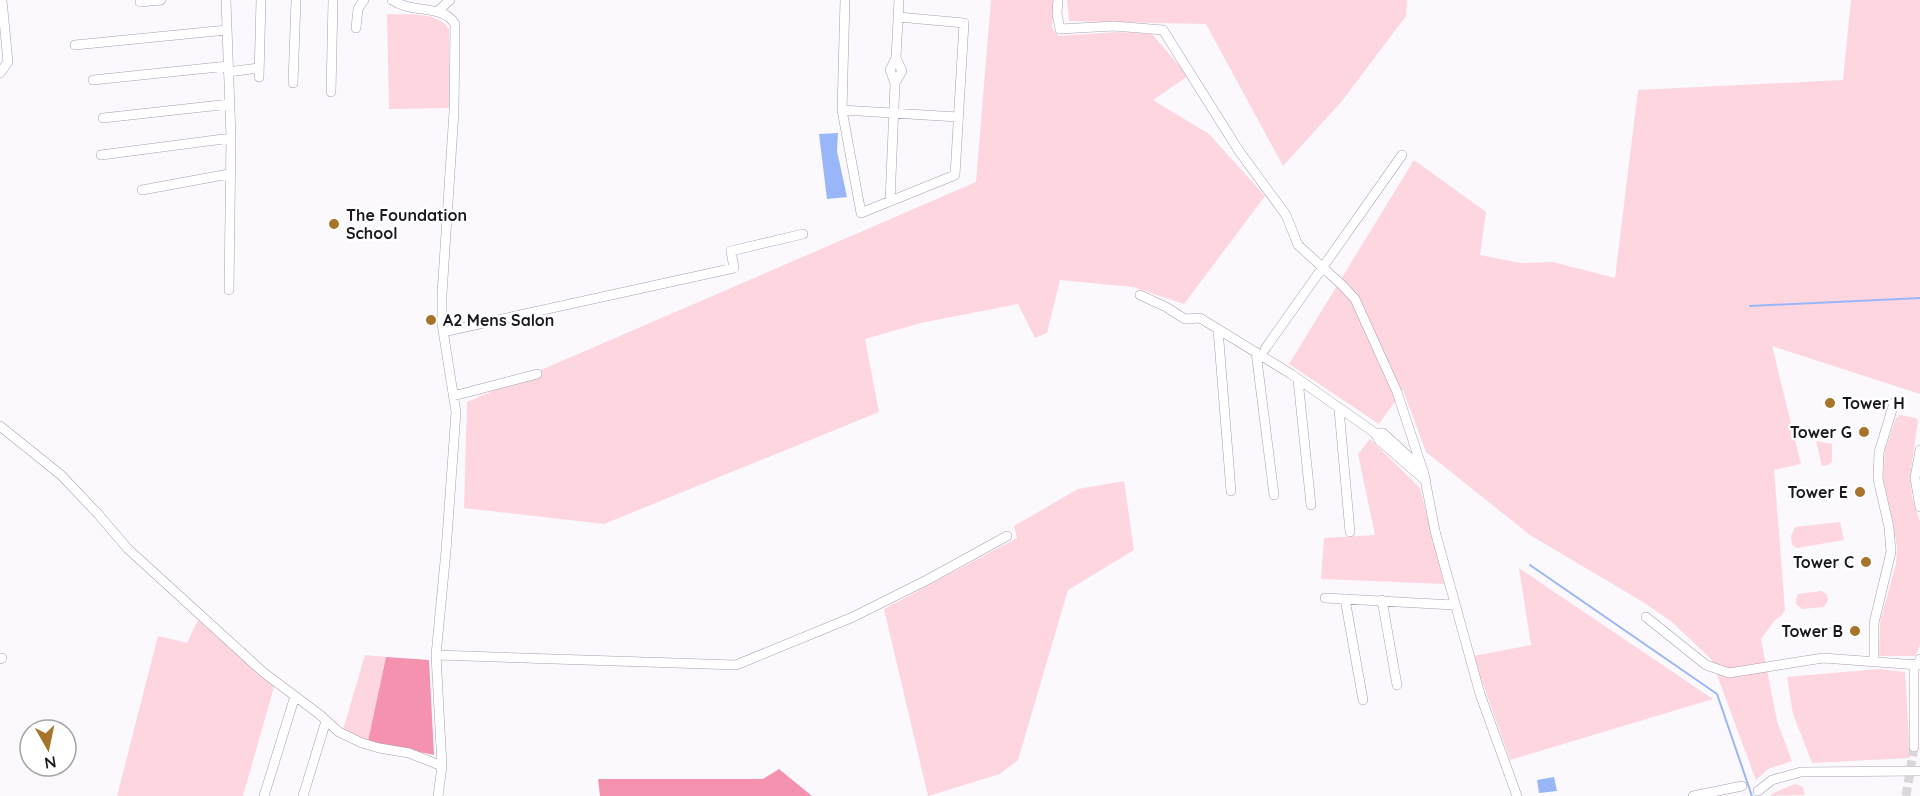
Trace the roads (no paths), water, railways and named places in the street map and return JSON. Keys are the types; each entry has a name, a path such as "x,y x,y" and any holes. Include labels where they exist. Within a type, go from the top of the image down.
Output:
{"street":[{"path":"0,73 8,62 1,0"},
{"path":"140,2 161,0"},
{"path":"226,0 231,138 229,290"},
{"path":"93,80 228,69 259,73 261,0"},
{"path":"293,83 296,0"},
{"path":"331,92 333,0"},
{"path":"356,28 358,9 364,0"},
{"path":"392,0 416,10 438,11 451,17 455,24 454,111 442,294 443,332 456,412 436,655 442,766 438,796"},
{"path":"438,11 450,0"},
{"path":"845,0 842,110 861,213 955,175 964,23 898,17"},
{"path":"890,201 896,83 890,70 896,58 899,0"},
{"path":"1058,0 1057,14 1060,29 1114,26 1163,30 1239,151 1286,215 1298,245 1355,300 1397,392 1426,481 1435,531 1480,694 1517,796"},
{"path":"75,45 227,30"},
{"path":"103,118 230,104"},
{"path":"842,110 958,117"},
{"path":"101,156 231,138"},
{"path":"1274,495 1260,350 1402,155"},
{"path":"142,190 229,174"},
{"path":"443,332 734,268 731,251 803,234"},
{"path":"1140,295 1185,319 1200,318 1260,350 1298,380 1375,433 1379,440 1426,481"},
{"path":"1218,329 1231,491"},
{"path":"453,396 537,374"},
{"path":"1298,380 1311,505"},
{"path":"1874,662 1874,623 1891,552 1889,527 1878,479 1879,452 1894,403"},
{"path":"1339,409 1350,532"},
{"path":"0,426 61,475 128,549 263,672 339,732 362,743 410,753 442,766"},
{"path":"1375,433 1383,433 1422,469"},
{"path":"1920,450 1915,478 1920,507"},
{"path":"436,655 736,665 853,616 927,580 1007,536"},
{"path":"1324,598 1454,604"},
{"path":"1345,598 1363,700"},
{"path":"1382,600 1397,685"},
{"path":"1646,616 1706,665 1729,673 1823,658 1874,662 1917,662 1914,747"},
{"path":"264,796 295,696"},
{"path":"303,796 326,721"},
{"path":"1758,791 1779,777 1801,772 1920,771"},
{"path":"1693,796 1742,786"}],"water":[{"path":"838,133 837,151 847,197 827,199 819,134"},
{"path":"1554,777 1557,791 1539,793 1537,780"}],"waterway":[{"path":"1750,306 1920,298"},
{"path":"1530,565 1717,694 1752,796"}],"tunnel":[{"path":"1906,796 1914,747"}],"place":[{"name":"The Foundation School","path":"334,224"},
{"name":"A2 Mens Salon","path":"431,320"},
{"name":"Tower H","path":"1830,403"},
{"name":"Tower G","path":"1864,432"},
{"name":"Tower E","path":"1860,492"},
{"name":"Tower C","path":"1866,562"},
{"name":"Tower B","path":"1855,631"}]}
